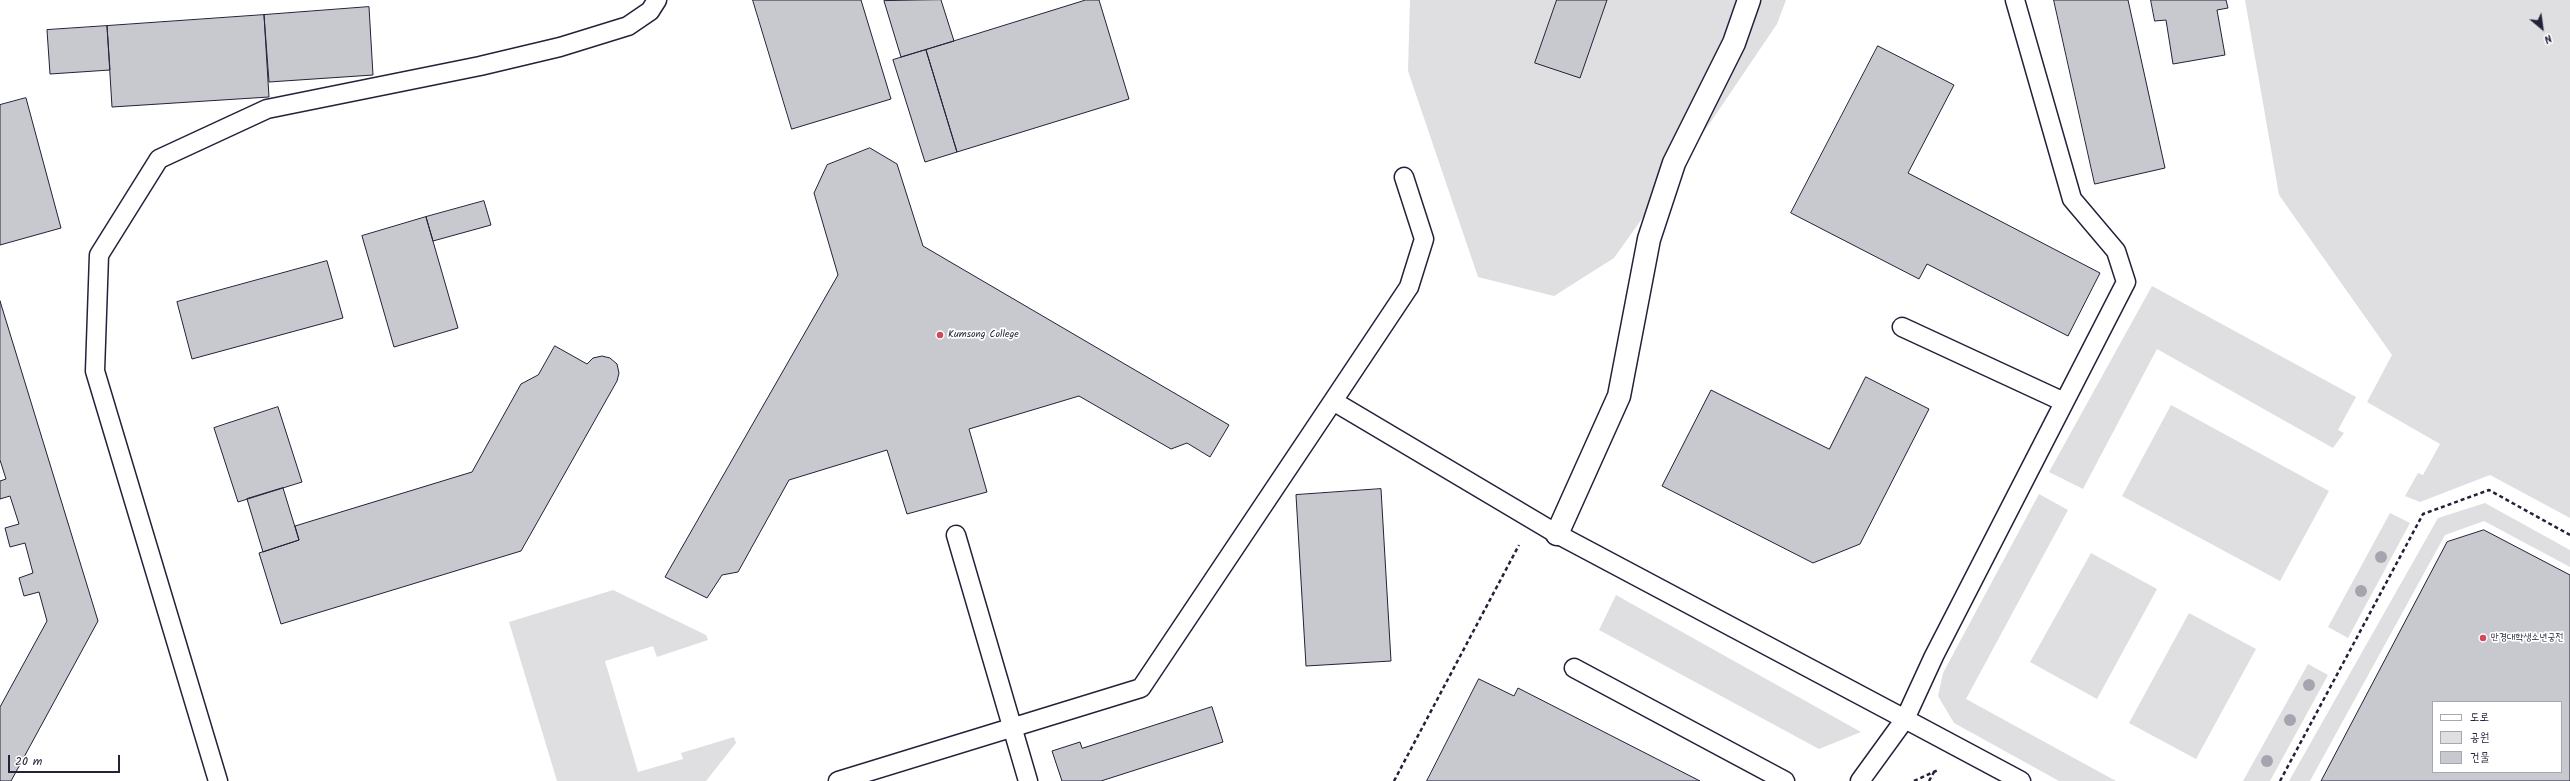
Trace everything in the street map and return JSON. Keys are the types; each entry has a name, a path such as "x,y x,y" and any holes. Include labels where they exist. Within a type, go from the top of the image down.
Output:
{"street":[{"path":"1557,534 1619,396 1649,239 1674,164 1734,43 1749,0"}],"lane":[{"path":"218,781 95,371 99,256 159,159 268,109 480,66 560,47 628,26 650,11 657,0"},
{"path":"1860,781 1905,719 1934,656 2126,282 2116,251 2072,199 2015,0"},
{"path":"838,781 1012,726 1141,688 1409,287 1424,239 1404,177"},
{"path":"1902,327 2064,402"},
{"path":"1333,401 1557,534 2021,781"},
{"path":"956,535 1028,781"},
{"path":"1574,668 1785,781"}],"path":[{"path":"2280,781 2423,514 2489,490 2570,535"},
{"path":"1394,781 1532,520"},
{"path":"1914,781 1943,767"},
{"path":"1929,781 1934,772"}],"green space":[{"path":"1410,0 1786,0 1777,24 1710,123 1614,258 1554,296 1478,277 1408,71"},
{"path":"2245,0 2570,0 2570,518 2490,475 2420,502 2405,496 2418,473 2423,475 2440,444 2367,402 2392,355 2279,195"},
{"path":"2152,286 2356,397 2338,430 2344,433 2333,448 2157,349 2083,489 2049,472"},
{"path":"2171,405 2329,491 2280,581 2122,496"},
{"path":"2039,494 2068,510 1966,699 2116,781 2059,781 1954,723 1938,696 1943,673"},
{"path":"2485,503 2570,550 2570,567 2484,521 2445,535 2310,781 2289,781 2438,518"},
{"path":"2390,513 2410,523 2348,638 2328,627"},
{"path":"2091,553 2157,589 2097,699 2030,662"},
{"path":"613,590 706,635 708,640 657,657 653,646 605,661 638,772 683,759 681,753 734,737 736,743 706,781 557,781 509,622"},
{"path":"1616,595 1861,732 1819,749 1599,630"},
{"path":"2189,613 2256,649 2196,759 2129,723"},
{"path":"2308,664 2328,675 2270,781 2243,781"}],"building":[{"path":"753,0 861,0 891,99 792,129"},
{"path":"941,0 954,41 901,57 884,1"},
{"path":"1086,0 1099,0 1129,99 957,152 926,50"},
{"path":"1557,0 1607,0 1580,78 1535,63"},
{"path":"2054,0 2128,0 2165,168 2095,184"},
{"path":"2151,0 2226,0 2228,8 2217,10 2225,55 2173,64 2166,20 2155,21"},
{"path":"369,7 373,75 269,82 264,15"},
{"path":"264,15 269,97 112,107 107,26"},
{"path":"107,26 110,70 50,74 47,30"},
{"path":"1878,46 1954,85 1908,173 2100,273 2068,336 1927,264 1919,279 1791,213"},
{"path":"926,50 957,152 925,162 893,60"},
{"path":"26,98 61,228 0,245 0,105"},
{"name":"Kumsong College","path":"870,148 897,164 923,246 1229,425 1210,457 1187,443 1171,449 1079,396 969,429 987,492 907,514 887,450 789,480 738,572 722,575 707,598 665,577 838,275 814,193 827,165"},
{"path":"484,201 491,225 433,241 426,217"},
{"path":"426,217 458,328 394,347 362,236"},
{"path":"327,261 343,318 192,359 177,302"},
{"path":"0,301 98,621 11,781 0,781 0,707 47,621 39,592 24,596 19,578 33,573 25,543 10,547 5,528 19,524 10,496 0,499 0,481 6,479 0,460"},
{"path":"555,346 587,364 593,358 602,356 610,358 617,364 619,373 617,381 521,551 281,624 259,553 299,540 295,526 472,472 521,384 538,375"},
{"path":"1866,377 1929,409 1860,544 1813,563 1662,486 1711,390 1829,449"},
{"path":"278,407 302,482 238,502 214,428"},
{"path":"283,488 299,540 263,552 247,499"},
{"path":"1381,489 1391,661 1306,666 1296,495"},
{"name":"만경대학생소년궁전","path":"2484,530 2570,575 2570,781 2321,781 2447,542"},
{"path":"1479,679 1514,696 1518,688 1700,781 1427,781"},
{"path":"1212,707 1223,742 1101,781 1062,781 1052,751 1080,742 1082,748"}],"place":[{"name":"Kumsong College","path":"940,335"},
{"name":"만경대학생소년궁전","path":"2483,638"}]}
